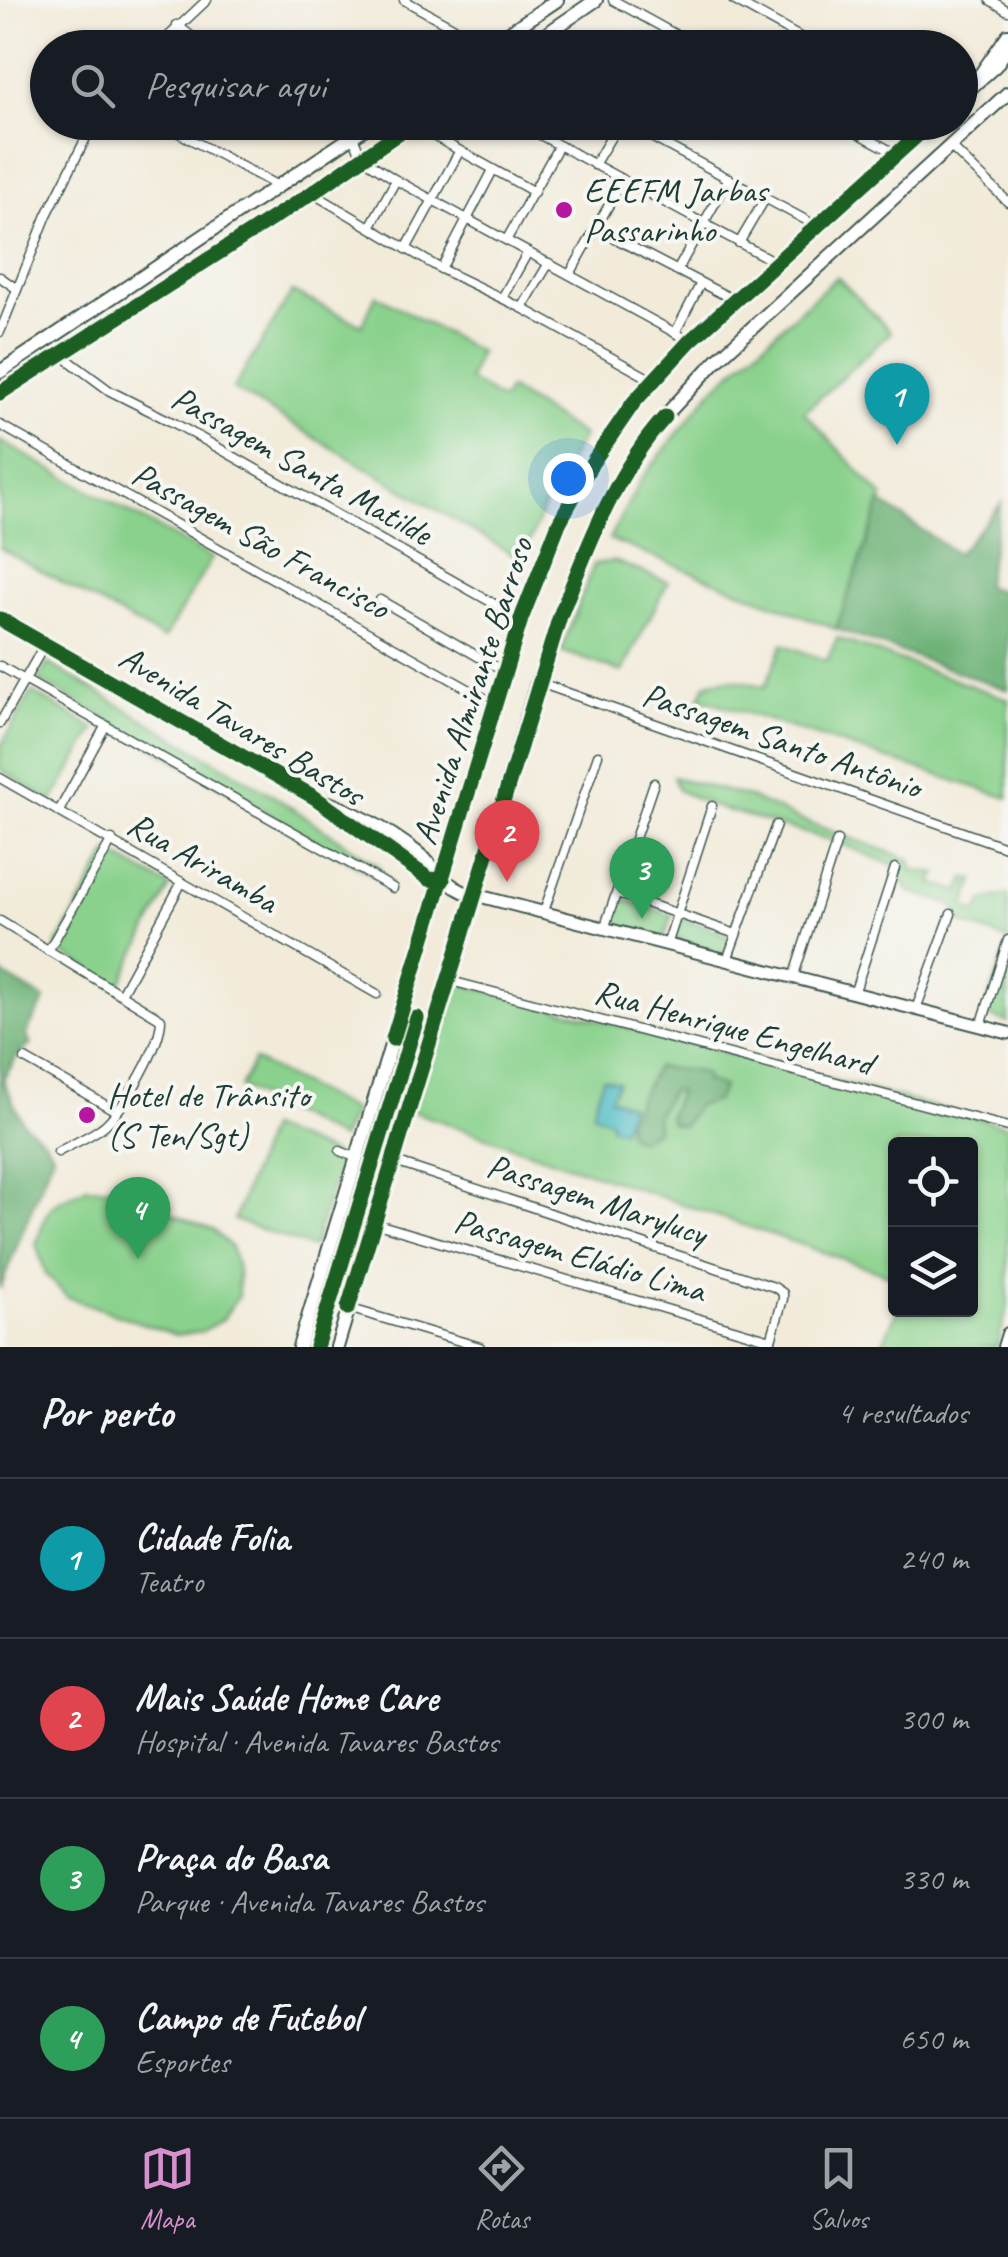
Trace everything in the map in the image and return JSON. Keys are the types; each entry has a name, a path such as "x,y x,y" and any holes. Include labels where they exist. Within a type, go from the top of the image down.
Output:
{"main road":[{"path":"552,30 596,0"},
{"path":"510,30 548,2"},
{"path":"978,78 1008,35"},
{"path":"978,80 1008,48"},
{"name":"Avenida Almirante Barroso","path":"978,121 1008,93"},
{"path":"0,372 348,140"},
{"path":"0,394 388,140"},
{"name":"Avenida Almirante Barroso","path":"298,1347 521,619 559,523 610,435 652,380 775,262 912,140"},
{"name":"Avenida Almirante Barroso","path":"337,1347 537,682 588,544 652,431 717,360 958,140"},
{"name":"Avenida Tavares Bastos","path":"0,618 314,796 429,879 443,880 474,895 544,914 1008,1033"},
{"path":"1004,1347 1008,1334"}],"street":[{"path":"172,30 207,0"},
{"path":"404,0 457,30"},
{"path":"613,0 667,30"},
{"path":"733,0 787,30"},
{"path":"990,0 1008,12"},
{"path":"177,25 184,30"},
{"path":"0,332 46,215 85,140"},
{"path":"192,140 279,187"},
{"path":"355,140 362,158 396,180 690,341"},
{"path":"440,140 534,192"},
{"path":"547,140 775,262"},
{"path":"594,165 610,140"},
{"path":"656,140 816,226"},
{"path":"869,140 896,154"},
{"path":"507,239 558,147"},
{"path":"951,147 1008,202"},
{"path":"406,249 459,152"},
{"path":"441,269 493,170"},
{"path":"677,271 729,178"},
{"path":"370,227 396,180"},
{"path":"570,274 623,180"},
{"path":"312,193 441,269 522,308 652,380"},
{"path":"739,242 765,199"},
{"path":"596,228 734,300"},
{"path":"502,298 528,252"},
{"path":"522,308 549,263"},
{"path":"0,276 16,289"},
{"path":"675,333 701,283"},
{"name":"Passagem Santa Matilde","path":"60,354 110,391 176,424 521,619"},
{"name":"Passagem São Francisco","path":"0,424 495,704"},
{"path":"380,600 505,672"},
{"path":"0,722 45,644"},
{"path":"0,666 393,888"},
{"name":"Passagem Santo Antônio","path":"537,682 1008,848"},
{"path":"59,811 106,725"},
{"path":"544,914 598,755"},
{"name":"Rua Ariramba","path":"0,778 377,994"},
{"path":"604,929 654,783"},
{"path":"666,945 712,806"},
{"path":"727,960 776,825"},
{"path":"48,951 112,840"},
{"path":"793,978 837,841"},
{"path":"854,994 895,868"},
{"path":"121,994 182,882"},
{"path":"617,893 736,934"},
{"path":"916,1009 951,914"},
{"path":"0,921 157,1016 161,1028 157,1044 116,1112 105,1125 58,1152"},
{"path":"981,1026 1008,940"},
{"name":"Rua Henrique Engelhard","path":"447,980 1008,1126"},
{"path":"25,1059 116,1112"},
{"path":"340,1151 357,1158"},
{"name":"Passagem Marylucy","path":"392,1160 774,1287 782,1293 770,1344"},
{"name":"Passagem Eládio Lima","path":"374,1223 770,1344"},
{"path":"348,1308 480,1347"}],"green space":[{"path":"837,277 891,332 804,412 883,497 836,629 609,539 642,478 714,388"},
{"path":"292,292 362,325 376,295 479,352 469,380 502,400 509,389 583,436 549,495 522,560 233,389"},
{"path":"0,441 212,558 164,639 0,548"},
{"path":"881,502 957,554 1001,504 985,586 1008,594 1008,690 836,629"},
{"path":"614,561 668,582 622,672 561,651 594,564"},
{"path":"837,638 1008,699 1008,798 700,698 706,684 721,680 765,687 783,644 827,661"},
{"path":"48,663 271,794 376,864 391,885 38,680"},
{"path":"32,692 95,729 52,802 0,769 0,747"},
{"path":"673,777 749,797 911,860 911,869 937,874 932,883 960,892 965,878 974,880 965,907 977,913 983,901 1008,895 1008,940 962,923 953,905 908,891 895,866 837,842 712,806 678,790"},
{"path":"109,852 170,887 118,988 55,948"},
{"path":"620,898 672,915 664,940 611,924"},
{"path":"681,918 732,936 724,954 673,939"},
{"path":"1008,940 1008,1022 984,1015"},
{"path":"0,973 45,1000 26,1034 31,1044 17,1056 3,1080 23,1123 44,1140 53,1154 0,1289"},
{"path":"446,980 1008,1126 1008,1307 997,1347 881,1347 894,1317 978,1317 978,1137 888,1137 888,1275 405,1109"},
{"path":"254,1060 354,1111 340,1139 240,1087"},
{"path":"656,1067 701,1072 706,1075 705,1081 723,1087 716,1101 696,1106 683,1126 671,1123 669,1115 678,1092 671,1090 656,1116 656,1130 639,1140 628,1134 627,1120"},
{"path":"268,1128 333,1154 340,1162 313,1248 234,1220"},
{"path":"87,1187 110,1188 213,1230 231,1247 238,1272 238,1296 223,1319 201,1332 175,1335 67,1297 46,1274 36,1244 54,1204"}],"water":[{"path":"603,1078 618,1082 610,1098 630,1105 622,1130 610,1127 611,1121 592,1113"}],"cycle path":[{"path":"0,393 388,140"},
{"path":"393,1039 521,619 559,523 592,463 634,402 690,341 912,140"},
{"path":"348,1308 560,616 617,486 665,417"},
{"path":"0,619 314,797 429,879 443,880"},
{"path":"316,1347 417,1018"}],"place":[{"name":"EEEFM Jarbas Passarinho","path":"564,210"},
{"name":"Cidade Folia","path":"897,445"},
{"name":"Mais Saúde Home Care","path":"507,882"},
{"name":"Praça do Basa","path":"642,919"},
{"name":"Hotel de Trânsito (S Ten/Sgt)","path":"87,1115"},
{"name":"Campo de Futebol","path":"138,1259"}]}
